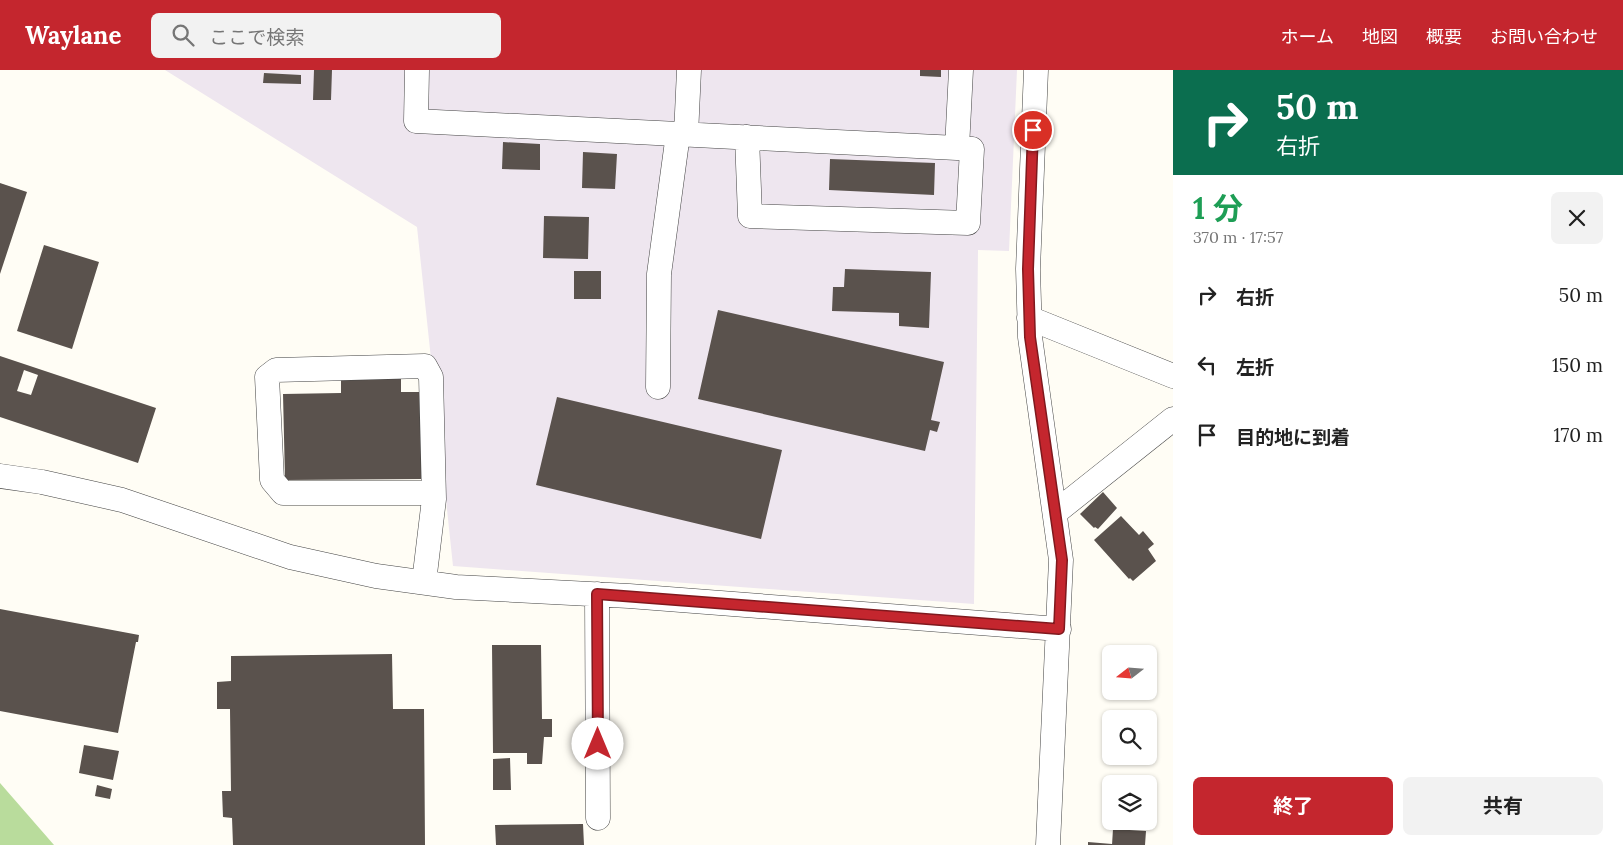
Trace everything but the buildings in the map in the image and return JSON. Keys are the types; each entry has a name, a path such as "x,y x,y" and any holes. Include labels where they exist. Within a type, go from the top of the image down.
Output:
{"street":[{"path":"417,70 416,121 747,137 972,149 968,223 750,216 747,137"},
{"path":"658,387 659,274 682,134 689,70"},
{"path":"957,148 961,70"},
{"path":"1036,70 1028,269 1030,337 1062,560 1048,845"},
{"path":"1029,318 1173,376"},
{"path":"424,582 433,493 432,377 425,366 276,370 267,377 272,480 283,493 433,493"},
{"path":"1056,512 1173,419"},
{"path":"0,476 42,482 122,500 290,557 376,576 456,587 597,594 1059,629"},
{"path":"597,594 598,818"}],"shaded area":[{"path":"165,70 1017,70 1009,251 978,250 974,604 453,566 417,227"}],"green space":[{"path":"0,783 54,845 0,845"}],"route":[{"path":"598,744 597,594 1059,629 1062,560 1030,337 1028,269 1033,130"}]}
